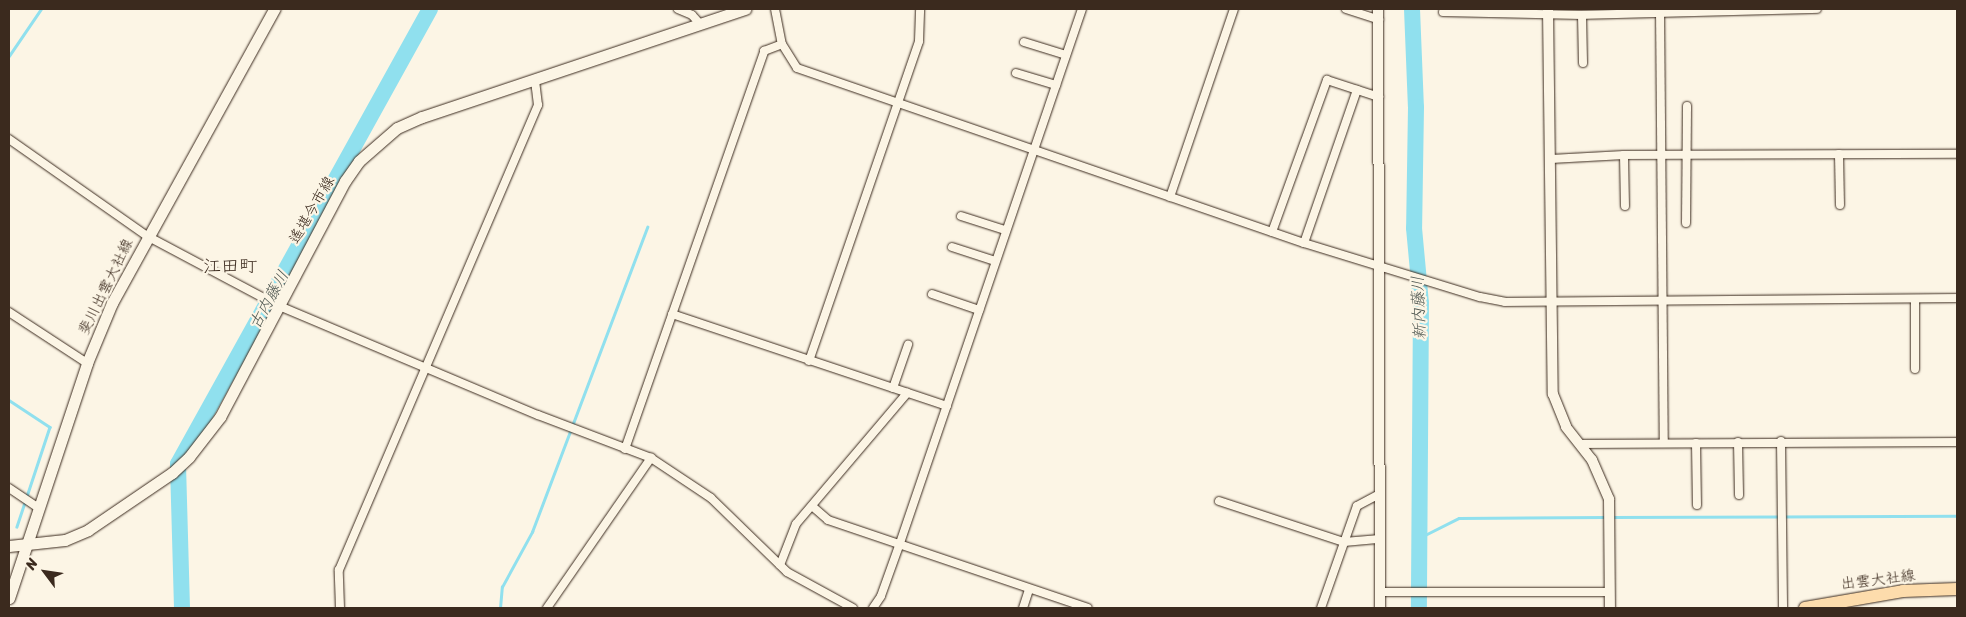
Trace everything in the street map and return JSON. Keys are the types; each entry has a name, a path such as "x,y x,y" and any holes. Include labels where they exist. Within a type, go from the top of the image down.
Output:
{"main road":[{"name":"斐川出雲大社線","path":"9,598 87,363 112,303 147,236 274,9"},
{"name":"遙堪今市線","path":"9,546 25,546 65,540 88,530 172,473 189,457 220,417 277,304 345,181 378,142 397,128 422,117 745,9"},
{"name":"出雲大社線","path":"1805,608 1903,591 1957,589"}],"street":[{"path":"678,9 692,15 701,25"},
{"path":"775,9 782,44 797,68 1304,243 1438,286 1505,302 1957,298"},
{"path":"809,361 918,41 920,9"},
{"path":"873,608 881,596 900,543 1032,150 1082,9"},
{"path":"1170,197 1234,9"},
{"path":"1346,9 1379,20"},
{"path":"1378,9 1385,269 1380,494 1380,608"},
{"path":"1443,12 1548,12 1582,15 1660,10 1817,9"},
{"path":"1660,10 1660,300 1664,443"},
{"path":"1548,12 1553,394 1566,427 1580,444 1603,480 1610,518 1610,608"},
{"path":"1582,15 1583,63"},
{"path":"1024,42 1066,55"},
{"path":"625,449 764,51 782,44"},
{"path":"1016,73 1056,85"},
{"path":"340,608 339,570 538,105 535,79"},
{"path":"1272,232 1327,80 1379,97"},
{"path":"1304,243 1357,90"},
{"path":"1686,223 1687,106"},
{"path":"9,139 147,236 277,304 427,368 650,458 711,498 780,565 853,608"},
{"path":"1839,154 1840,205"},
{"path":"1551,159 1624,155 1957,154"},
{"path":"1624,155 1625,206"},
{"path":"961,216 1005,230"},
{"path":"952,246 995,261"},
{"path":"932,294 979,310"},
{"path":"1915,299 1915,369"},
{"path":"9,312 87,363"},
{"path":"672,314 947,406"},
{"path":"893,388 908,345"},
{"path":"780,565 796,524 907,393"},
{"path":"1580,444 1781,441 1957,442"},
{"path":"1781,441 1783,608"},
{"path":"1696,442 1697,505"},
{"path":"1738,442 1739,494"},
{"path":"548,608 650,458"},
{"path":"9,488 39,508"},
{"path":"1321,608 1357,506 1380,494"},
{"path":"1220,501 1344,542 1380,539"},
{"path":"812,506 828,520 1088,608"},
{"path":"1022,608 1029,589"},
{"path":"1380,592 1610,592"}],"waterway":[{"path":"9,56 41,9"},
{"name":"古内藤川","path":"182,608 178,464 430,9"},
{"name":"新内藤川","path":"1412,9 1416,107 1414,228 1421,303 1419,608"},
{"path":"500,608 502,587 532,532 647,227"},
{"path":"9,400 50,427 17,527"},
{"path":"1611,517 1957,516"},
{"path":"1421,537 1459,518 1606,517"}],"district":[{"name":"江田町","path":"230,266"}]}
